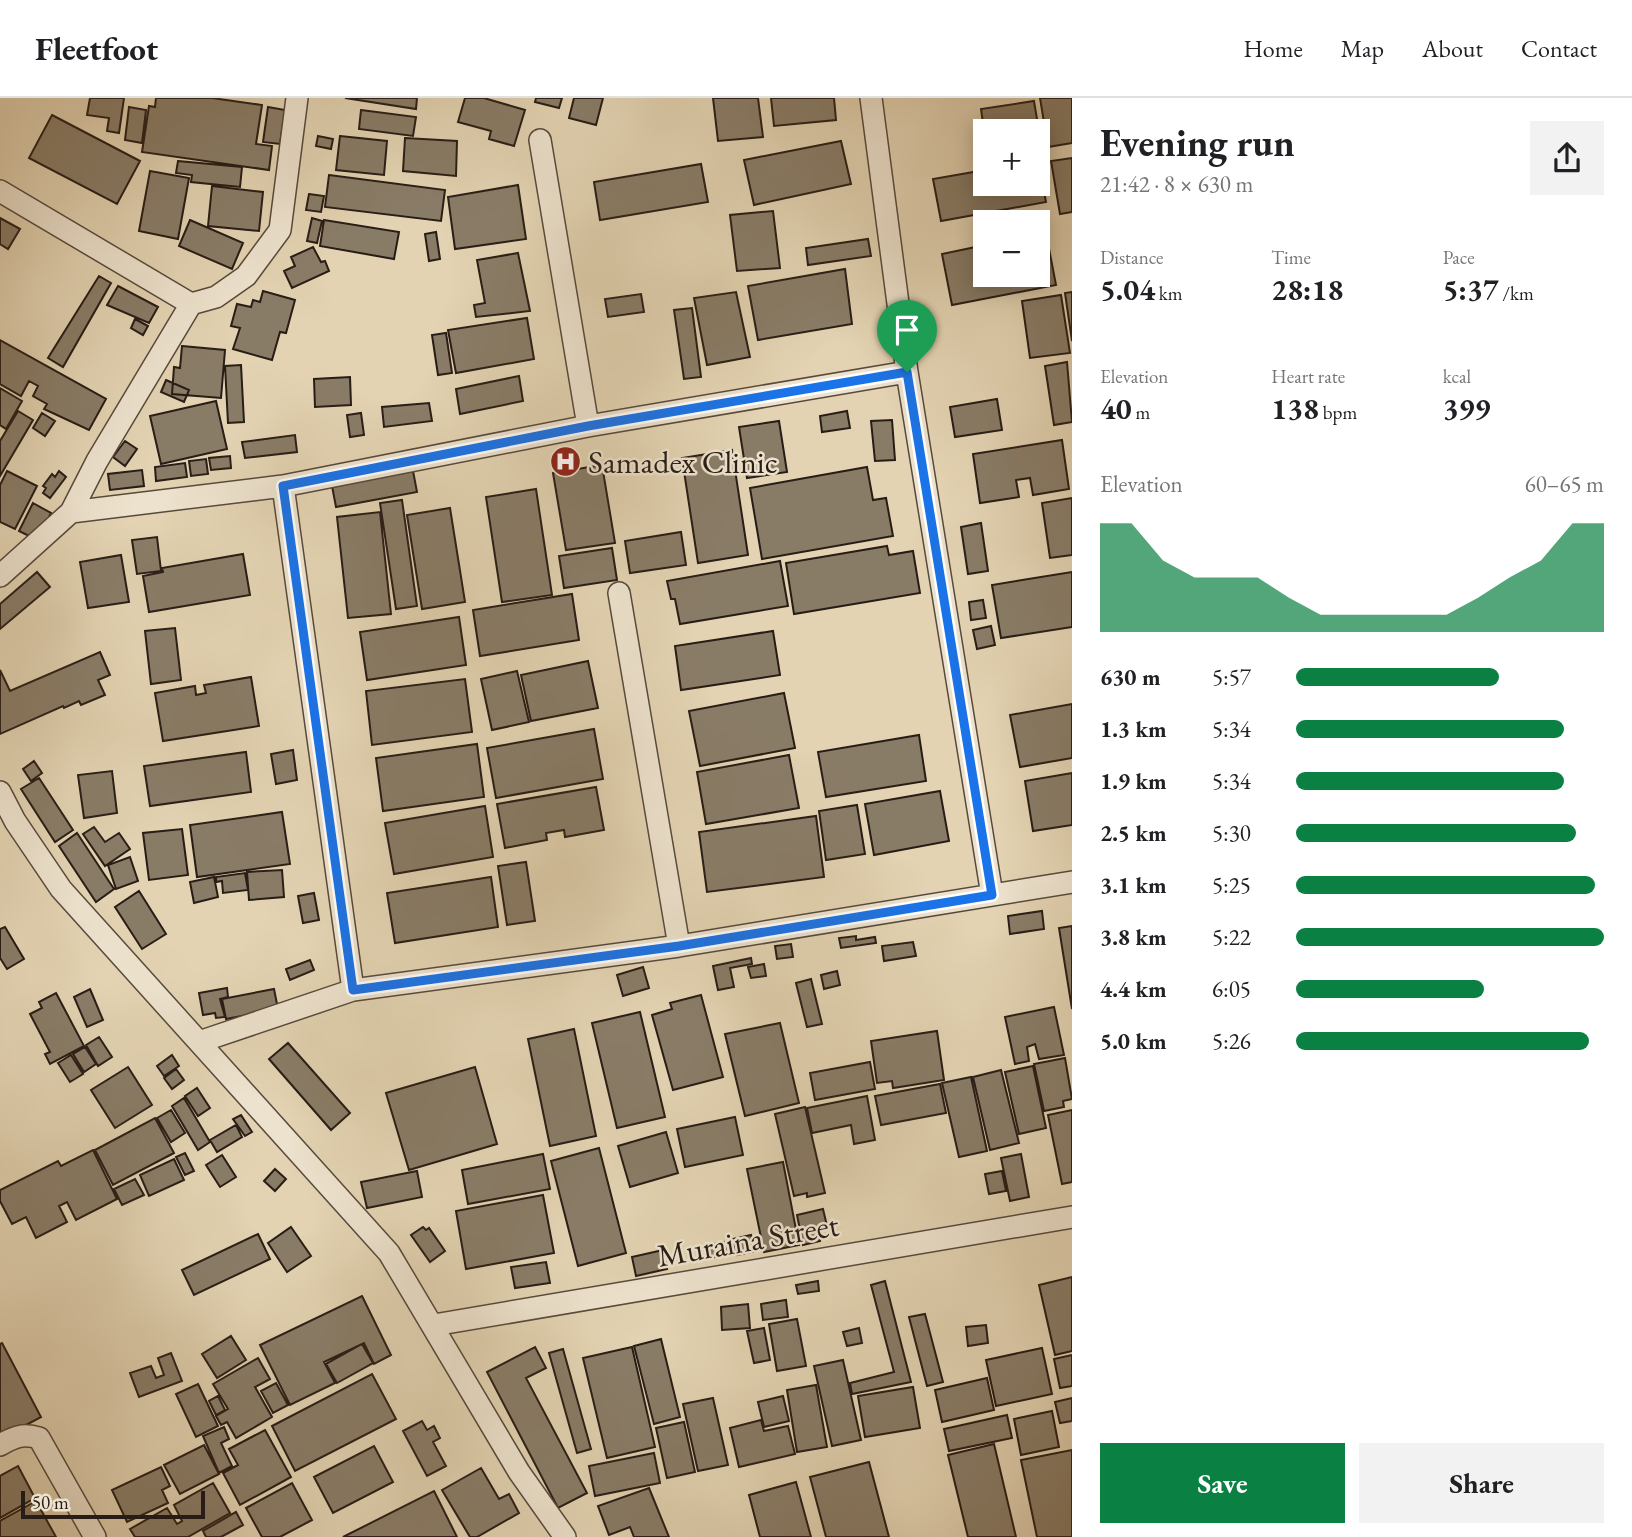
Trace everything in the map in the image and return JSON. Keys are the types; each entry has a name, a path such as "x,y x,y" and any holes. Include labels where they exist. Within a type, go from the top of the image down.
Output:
{"street":[{"path":"0,576 71,512 97,461 191,304 216,297 246,276 280,230 297,98"},
{"path":"871,98 907,372 992,895"},
{"path":"540,140 588,426"},
{"path":"0,191 191,304"},
{"path":"71,512 283,486 588,426 907,372"},
{"path":"283,486 353,990"},
{"path":"619,593 679,946"},
{"path":"0,792 15,821 61,889 389,1253 519,1472 565,1537"},
{"path":"199,1042 353,990 679,946 1072,882"},
{"name":"Muraina Street","path":"434,1325 1072,1217"},
{"path":"0,1445 14,1437 28,1434 40,1438 95,1537"}],"building":[{"path":"90,98 124,98 119,133 107,131 109,118 87,115"},
{"path":"156,98 212,98 262,105 256,144 272,146 269,170 142,152 149,106 155,107"},
{"path":"345,98 417,98 416,109"},
{"path":"465,98 484,98 525,110 514,146 489,139 491,131 458,122"},
{"path":"536,98 562,98 559,108 535,102"},
{"path":"574,98 603,98 596,125 569,118"},
{"path":"713,98 758,98 763,137 718,141"},
{"path":"771,98 834,98 836,120 774,126"},
{"path":"1040,98 1072,98 1072,143 1050,147 1050,119 1043,119"},
{"path":"1034,101 1037,119 982,119 981,109"},
{"path":"129,107 146,110 142,143 125,140"},
{"path":"268,107 285,110 280,144 263,142"},
{"path":"361,110 416,117 413,136 359,129"},
{"path":"52,115 140,161 117,204 29,158"},
{"path":"318,136 333,139 331,149 316,146"},
{"path":"340,136 387,141 384,175 336,170"},
{"path":"405,138 457,141 456,176 403,171"},
{"path":"841,141 851,184 754,205 744,160"},
{"path":"1072,158 1072,212 1060,214 1051,161"},
{"path":"178,161 242,167 240,187 191,182 192,175 176,173"},
{"path":"701,164 708,202 600,220 594,182"},
{"path":"150,171 189,178 178,239 139,231"},
{"path":"973,172 973,196 1045,196 1046,202 1002,210 973,210 973,215 941,221 933,179"},
{"path":"329,175 445,190 441,221 325,207"},
{"path":"518,185 526,239 455,249 448,197"},
{"path":"212,186 263,192 259,231 208,226"},
{"path":"309,194 324,196 321,212 306,210"},
{"path":"773,211 780,268 737,271 730,215"},
{"path":"0,218 20,229 8,249 0,244"},
{"path":"312,218 322,221 317,243 307,241"},
{"path":"190,220 243,243 232,269 179,246"},
{"path":"324,220 399,232 394,259 320,246"},
{"path":"436,232 440,259 429,261 425,234"},
{"path":"868,239 871,256 808,265 806,248"},
{"path":"313,247 321,262 325,261 329,271 292,288 284,271 295,266 291,257"},
{"path":"973,248 973,287 1046,287 952,305 942,254"},
{"path":"518,253 530,311 476,317 474,305 485,303 477,260"},
{"path":"1050,254 1056,285 1050,286"},
{"path":"845,269 852,324 758,340 748,286"},
{"path":"99,276 111,283 63,367 48,358"},
{"path":"118,286 158,307 149,323 107,305"},
{"path":"263,291 295,300 286,333 280,332 272,360 233,349 240,328 231,326 237,304 251,307 253,300 260,302"},
{"path":"736,292 750,357 707,365 694,298"},
{"path":"1072,292 1072,341 1065,293"},
{"path":"641,294 644,312 608,317 605,299"},
{"path":"1061,295 1070,353 1030,358 1022,301"},
{"path":"692,308 701,377 684,379 674,310"},
{"path":"527,318 534,359 456,373 448,330"},
{"path":"135,319 148,326 143,335 131,328"},
{"path":"446,333 452,373 438,375 432,335"},
{"path":"0,340 106,399 89,430 44,409 47,404 33,396 38,386 29,381 21,396 0,384"},
{"path":"182,346 225,350 221,398 172,394 174,367 180,368"},
{"path":"1067,362 1072,422 1054,425 1045,366"},
{"path":"241,365 244,422 228,423 225,366"},
{"path":"519,376 523,401 460,414 456,389"},
{"path":"350,377 351,405 315,407 314,379"},
{"path":"166,380 189,390 184,402 161,392"},
{"path":"0,388 22,401 6,429 0,425"},
{"path":"997,399 1002,430 955,437 950,407"},
{"path":"216,401 227,449 161,464 150,416"},
{"path":"429,403 432,421 384,427 382,407"},
{"path":"18,411 33,420 0,476 0,441"},
{"path":"847,411 850,428 822,432 820,416"},
{"path":"42,413 55,421 45,436 33,428"},
{"path":"361,413 364,435 350,437 347,415"},
{"path":"892,420 895,460 875,461 871,421"},
{"path":"779,421 787,472 747,478 739,427"},
{"path":"295,435 297,452 245,458 242,442"},
{"path":"1062,440 1069,489 1033,495 1030,478 1016,480 1019,497 980,503 973,454"},
{"path":"125,441 137,449 125,466 113,457"},
{"path":"732,450 748,555 698,563 682,458"},
{"path":"230,456 231,468 211,470 209,458"},
{"path":"206,459 208,474 191,476 189,461"},
{"path":"185,463 187,477 156,481 155,467"},
{"path":"602,465 615,543 566,550 553,473"},
{"path":"867,467 873,500 886,498 893,536 762,559 750,488"},
{"path":"142,470 144,486 110,490 108,474"},
{"path":"7,471 37,486 15,529 0,522 0,485"},
{"path":"59,471 66,477 50,498 43,493 46,488 43,486 52,474 55,477"},
{"path":"413,471 417,492 336,507 332,486"},
{"path":"536,489 552,595 502,602 486,497"},
{"path":"1072,498 1072,555 1050,558 1042,503"},
{"path":"402,500 417,606 396,609 380,503"},
{"path":"33,503 51,513 41,533 35,530 31,537 19,531"},
{"path":"450,508 465,602 422,609 407,515"},
{"path":"380,512 391,614 348,618 337,517"},
{"path":"981,523 988,571 968,574 961,527"},
{"path":"681,532 686,565 630,573 625,541"},
{"path":"157,537 161,571 137,574 132,540"},
{"path":"887,546 889,555 913,551 920,593 794,614 786,563"},
{"path":"612,548 617,580 564,588 559,556"},
{"path":"243,554 250,595 149,612 143,576 163,572 162,568"},
{"path":"121,555 129,602 88,608 80,562"},
{"path":"780,561 788,606 680,624 675,599 671,599 667,581"},
{"path":"37,572 50,587 0,629 0,604"},
{"path":"1072,572 1072,627 1001,638 992,585"},
{"path":"572,594 579,640 480,656 473,610"},
{"path":"983,600 986,618 971,620 969,602"},
{"path":"459,617 466,665 367,680 360,632"},
{"path":"991,626 995,645 977,649 973,630"},
{"path":"175,628 181,680 151,684 145,631"},
{"path":"773,631 780,675 681,690 675,646"},
{"path":"100,652 110,675 98,680 105,695 81,705 79,701 64,708 63,706 0,734 0,670 10,691"},
{"path":"588,661 598,708 531,721 521,675"},
{"path":"517,671 529,722 492,730 481,679"},
{"path":"251,677 259,726 163,741 155,693 195,686 196,695 206,693 204,685"},
{"path":"465,679 472,732 372,745 366,691"},
{"path":"784,693 795,748 700,766 689,711"},
{"path":"1072,704 1072,758 1020,767 1010,715"},
{"path":"594,729 603,779 496,798 487,748"},
{"path":"919,735 926,781 826,797 818,752"},
{"path":"477,744 484,797 383,811 376,758"},
{"path":"293,750 297,780 276,784 271,754"},
{"path":"246,752 251,792 150,806 144,766"},
{"path":"789,755 799,808 706,824 697,772"},
{"path":"34,761 42,773 31,781 23,769"},
{"path":"112,771 117,813 84,818 78,775"},
{"path":"1072,773 1072,825 1033,831 1025,781"},
{"path":"39,778 73,830 55,842 21,789"},
{"path":"596,787 604,830 565,837 564,830 546,833 547,840 505,848 497,804"},
{"path":"940,791 949,841 874,855 865,804"},
{"path":"857,805 865,854 826,860 819,811"},
{"path":"485,806 493,857 394,874 385,823"},
{"path":"282,812 290,864 197,877 190,825"},
{"path":"816,816 824,877 707,892 699,832"},
{"path":"94,827 105,842 119,833 130,849 105,866 83,834"},
{"path":"182,829 188,875 149,880 143,833"},
{"path":"77,833 114,889 96,902 59,846"},
{"path":"130,857 138,881 116,889 108,865"},
{"path":"526,862 535,921 507,925 498,866"},
{"path":"282,870 284,897 249,900 247,872"},
{"path":"245,873 248,890 223,893 222,881 216,882 216,877"},
{"path":"214,877 218,897 194,903 190,882"},
{"path":"491,877 498,927 395,943 387,893"},
{"path":"139,891 166,934 142,949 115,907"},
{"path":"314,893 319,920 303,923 298,896"},
{"path":"1042,911 1044,929 1010,934 1008,916"},
{"path":"1072,926 1072,1009 1059,928"},
{"path":"5,927 24,959 7,969 0,958 0,929"},
{"path":"856,936 856,940 875,937 876,943 841,948 839,938"},
{"path":"913,942 916,956 884,961 882,946"},
{"path":"791,944 793,957 777,959 775,946"},
{"path":"751,958 752,964 730,968 734,987 718,990 713,966"},
{"path":"310,960 314,970 290,980 286,969"},
{"path":"764,964 766,976 751,978 748,967"},
{"path":"643,967 649,988 623,996 617,975"},
{"path":"837,971 840,985 824,989 821,975"},
{"path":"811,979 822,1024 807,1027 796,983"},
{"path":"227,988 228,997 220,999 225,1017 216,1018 215,1013 203,1015 199,993"},
{"path":"90,989 103,1020 87,1027 74,997"},
{"path":"274,989 278,1009 226,1019 222,999"},
{"path":"56,993 84,1046 50,1064 45,1054 50,1052 30,1014 42,1008 39,1002"},
{"path":"701,995 723,1077 673,1090 652,1015 672,1009 670,1003"},
{"path":"1054,1007 1064,1055 1039,1059 1035,1044 1027,1047 1029,1061 1015,1064 1005,1017"},
{"path":"640,1012 665,1117 617,1128 592,1023"},
{"path":"780,1023 799,1103 745,1116 725,1034"},
{"path":"574,1029 596,1136 550,1146 528,1039"},
{"path":"937,1031 944,1080 893,1088 892,1081 877,1083 871,1041"},
{"path":"99,1037 112,1057 98,1066 86,1045"},
{"path":"288,1043 350,1113 331,1130 269,1059"},
{"path":"85,1047 96,1064 84,1072 73,1054"},
{"path":"71,1055 83,1074 70,1082 58,1063"},
{"path":"172,1055 179,1066 164,1076 157,1066"},
{"path":"1065,1058 1072,1099 1063,1101 1064,1107 1044,1111 1034,1064"},
{"path":"870,1062 875,1089 815,1100 810,1073"},
{"path":"1033,1066 1046,1128 1019,1134 1005,1072"},
{"path":"128,1067 152,1105 115,1128 91,1090"},
{"path":"475,1067 497,1144 409,1170 386,1093"},
{"path":"176,1069 184,1080 172,1089 164,1078"},
{"path":"1001,1070 1019,1143 990,1150 973,1077"},
{"path":"971,1077 987,1151 959,1157 942,1083"},
{"path":"940,1084 946,1113 881,1125 875,1096"},
{"path":"197,1088 210,1108 198,1116 185,1096"},
{"path":"867,1096 875,1140 854,1144 851,1125 812,1133 807,1108"},
{"path":"184,1098 210,1142 198,1150 172,1106"},
{"path":"805,1107 825,1193 807,1197 807,1193 794,1196 775,1114"},
{"path":"171,1110 185,1133 171,1142 157,1118"},
{"path":"1072,1110 1072,1182 1062,1184 1048,1115"},
{"path":"241,1115 252,1132 245,1136 233,1119"},
{"path":"735,1117 743,1155 685,1167 677,1129"},
{"path":"155,1118 174,1153 113,1185 95,1150"},
{"path":"236,1125 242,1137 217,1152 210,1140"},
{"path":"666,1132 678,1173 630,1187 618,1146"},
{"path":"599,1148 626,1253 578,1266 551,1161"},
{"path":"93,1150 117,1199 76,1220 67,1202 59,1206 67,1222 36,1238 26,1217 12,1224 0,1201 0,1190 58,1161 61,1166"},
{"path":"185,1153 194,1171 185,1175 176,1157"},
{"path":"543,1154 550,1189 468,1204 462,1170"},
{"path":"1021,1154 1029,1197 1010,1201 1001,1158"},
{"path":"222,1155 236,1177 220,1187 206,1165"},
{"path":"174,1159 184,1180 149,1196 140,1175"},
{"path":"783,1162 799,1245 764,1252 747,1169"},
{"path":"275,1169 286,1179 275,1191 264,1181"},
{"path":"417,1171 422,1197 367,1208 361,1182"},
{"path":"1002,1171 1006,1191 989,1194 985,1174"},
{"path":"135,1179 144,1195 122,1205 114,1189"},
{"path":"543,1195 554,1253 466,1269 456,1211"},
{"path":"823,1209 827,1226 818,1228 820,1241 803,1245 797,1215"},
{"path":"291,1227 311,1256 287,1272 268,1243"},
{"path":"423,1227 426,1230 429,1228 445,1251 430,1262 411,1235"},
{"path":"258,1234 270,1259 194,1295 182,1270"},
{"path":"751,1235 755,1251 737,1255 733,1239"},
{"path":"724,1242 727,1254 711,1258 709,1245"},
{"path":"663,1250 667,1269 636,1276 632,1257"},
{"path":"546,1262 550,1283 515,1288 511,1267"},
{"path":"1072,1277 1072,1351 1055,1355 1039,1285"},
{"path":"818,1281 819,1291 798,1294 796,1285"},
{"path":"885,1281 911,1382 852,1394 850,1383 894,1372 871,1285"},
{"path":"362,1296 391,1355 374,1364 364,1343 324,1362 335,1383 290,1405 260,1345"},
{"path":"786,1300 788,1317 763,1320 761,1304"},
{"path":"748,1304 750,1328 722,1330 721,1307"},
{"path":"925,1314 943,1382 927,1386 909,1317"},
{"path":"797,1319 806,1366 777,1371 769,1324"},
{"path":"986,1325 988,1343 968,1346 966,1327"},
{"path":"764,1328 770,1360 754,1363 747,1331"},
{"path":"859,1328 862,1343 847,1346 843,1332"},
{"path":"231,1336 246,1360 217,1378 202,1354"},
{"path":"661,1339 680,1417 654,1424 634,1346"},
{"path":"2,1343 41,1417 0,1439 0,1344"},
{"path":"362,1344 373,1363 337,1383 326,1364"},
{"path":"535,1347 546,1368 526,1378 587,1493 558,1508 487,1372"},
{"path":"632,1347 655,1447 607,1458 583,1358"},
{"path":"1042,1348 1052,1394 996,1406 986,1360"},
{"path":"563,1349 591,1449 577,1453 549,1353"},
{"path":"171,1353 182,1381 139,1397 130,1373 151,1366 156,1378 164,1375 158,1358"},
{"path":"1072,1355 1072,1386 1060,1388 1054,1359"},
{"path":"258,1358 270,1379 255,1387 272,1417 236,1438 227,1422 221,1425 216,1416 228,1409 213,1384"},
{"path":"843,1360 861,1440 832,1446 814,1366"},
{"path":"372,1374 396,1419 295,1471 272,1426"},
{"path":"987,1378 994,1410 942,1422 935,1390"},
{"path":"276,1383 288,1405 273,1413 261,1391"},
{"path":"198,1384 218,1426 196,1437 176,1394"},
{"path":"816,1385 827,1447 797,1452 787,1390"},
{"path":"913,1387 920,1428 865,1437 858,1396"},
{"path":"218,1396 225,1410 216,1415 209,1401"},
{"path":"783,1396 789,1421 764,1427 758,1402"},
{"path":"713,1398 728,1465 698,1471 683,1404"},
{"path":"1072,1398 1072,1421 1060,1423 1055,1402"},
{"path":"1052,1411 1059,1447 1021,1455 1014,1419"},
{"path":"1007,1415 1012,1438 949,1451 944,1429"},
{"path":"761,1420 764,1431 788,1426 795,1454 739,1467 730,1428"},
{"path":"422,1421 427,1430 434,1426 440,1438 433,1442 446,1466 427,1476 403,1431"},
{"path":"684,1422 695,1472 667,1478 656,1428"},
{"path":"224,1427 229,1439 221,1443 232,1466 219,1473 203,1436"},
{"path":"265,1430 291,1477 240,1505 223,1473 238,1465 229,1449"},
{"path":"994,1444 1016,1537 968,1537 948,1455"},
{"path":"204,1445 219,1474 180,1494 164,1465"},
{"path":"374,1446 393,1482 333,1513 314,1477"},
{"path":"1072,1450 1072,1537 1037,1537 1021,1460"},
{"path":"654,1453 660,1483 595,1496 589,1466"},
{"path":"869,1462 889,1537 826,1537 810,1477"},
{"path":"18,1466 35,1498 0,1518 0,1476"},
{"path":"161,1467 170,1486 162,1490 168,1503 127,1522 112,1490"},
{"path":"481,1468 499,1499 509,1494 519,1513 477,1537 470,1537 442,1490"},
{"path":"796,1482 811,1537 760,1537 749,1495"},
{"path":"213,1483 230,1513 188,1537 135,1537 130,1529 167,1508 177,1524 182,1521 174,1505"},
{"path":"292,1483 312,1520 280,1537 262,1537 246,1508"},
{"path":"649,1488 669,1537 634,1537 630,1527 609,1535 598,1506"},
{"path":"434,1491 457,1537 343,1537"},
{"path":"36,1501 56,1537 0,1537 0,1521"},
{"path":"236,1512 243,1525 221,1537 206,1537 203,1531"}],"place":[{"name":"Samadex Clinic","path":"565,462"}],"route":[{"path":"907,372 992,895 679,946 353,990 283,486 588,426 907,372"}]}
